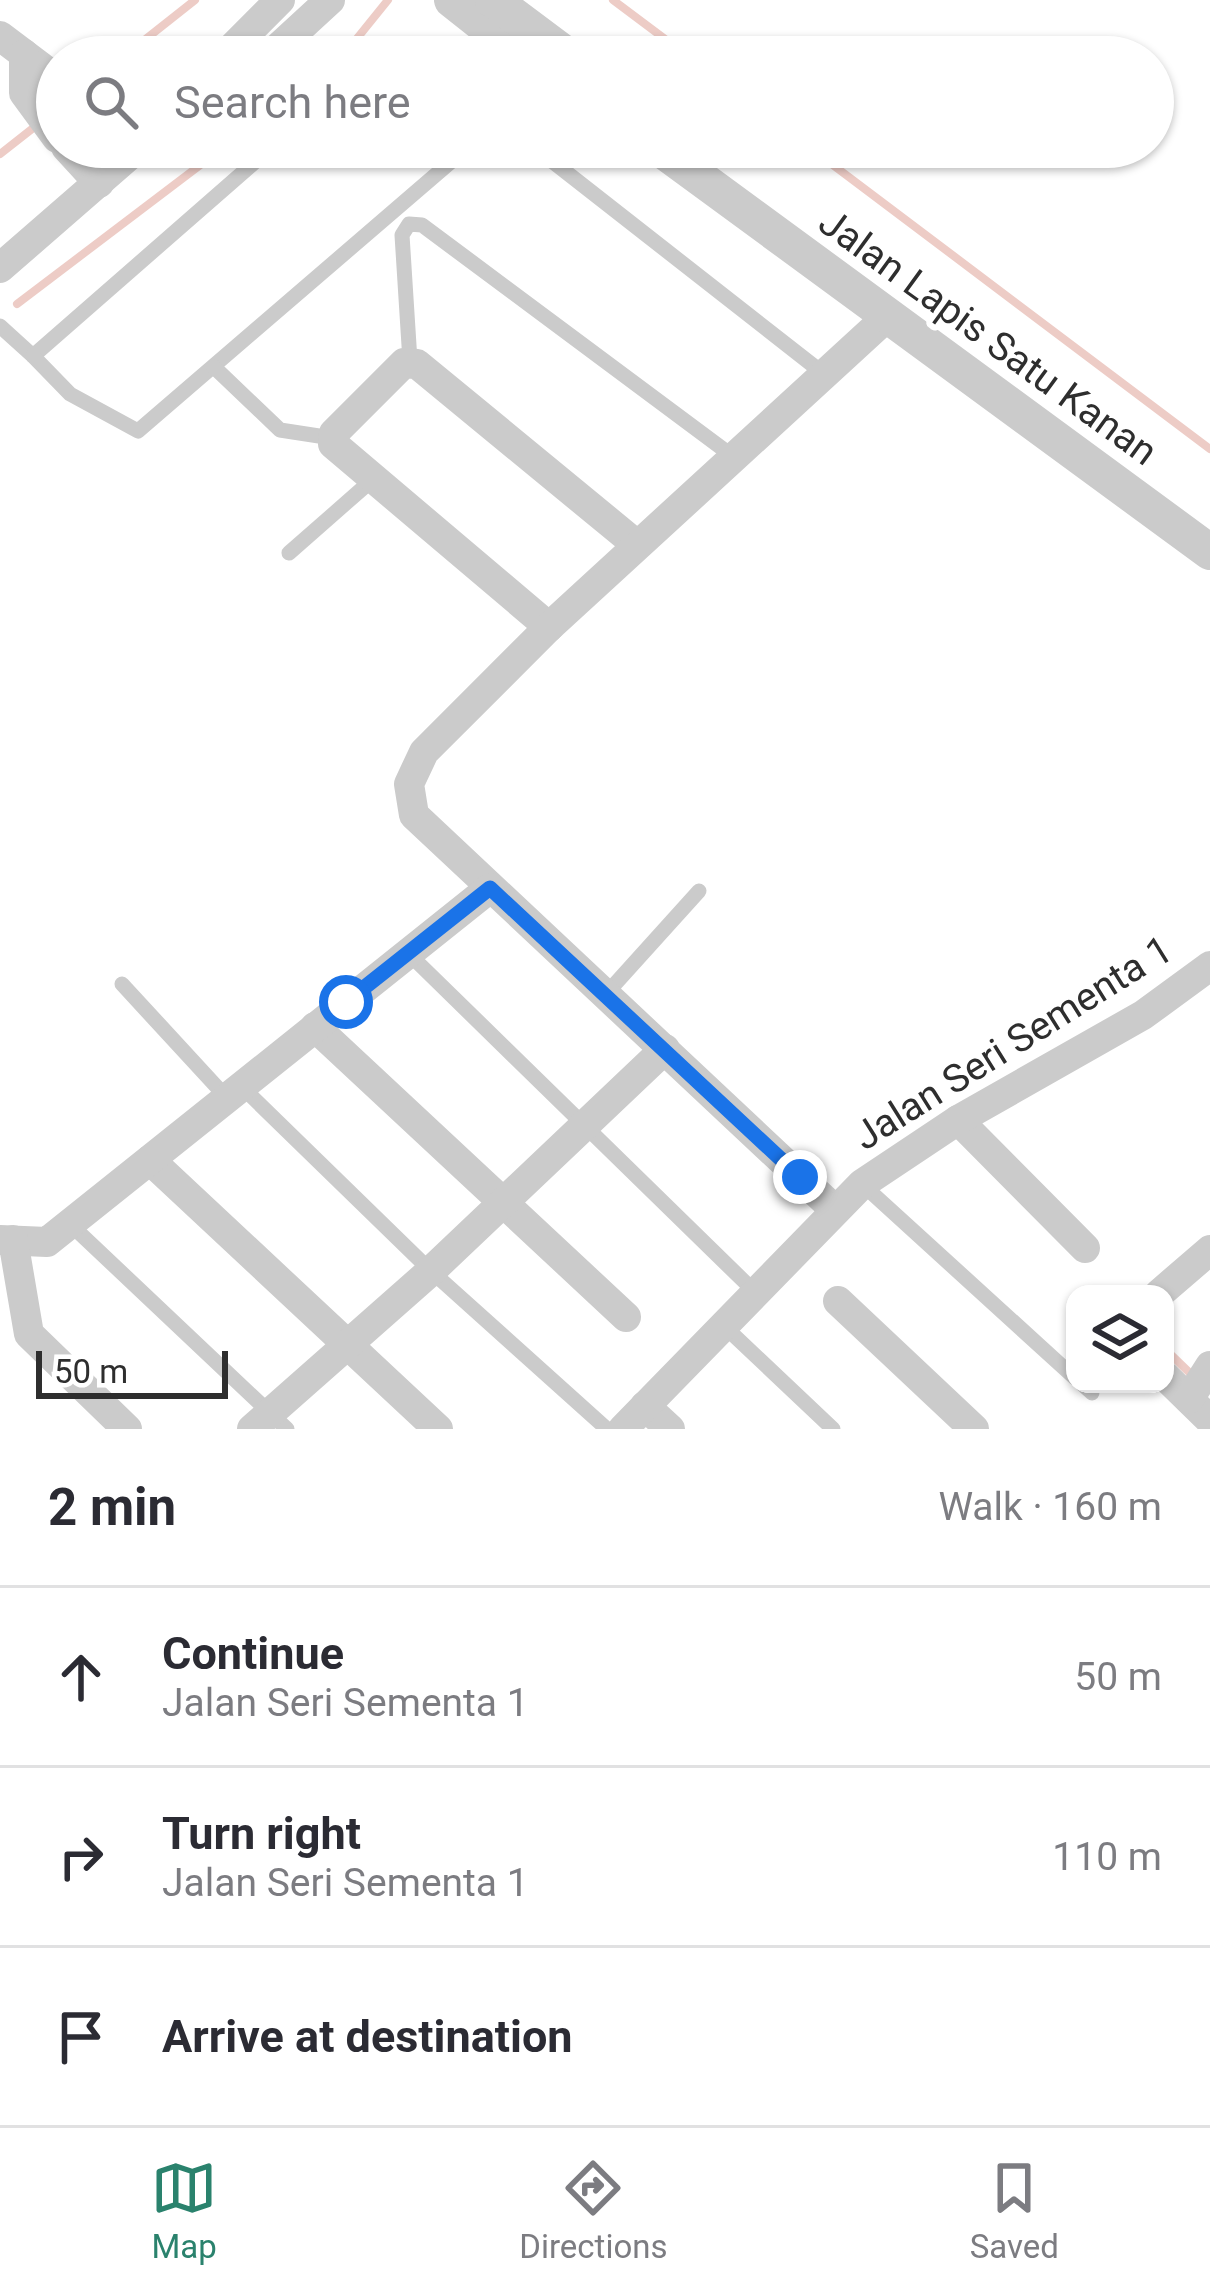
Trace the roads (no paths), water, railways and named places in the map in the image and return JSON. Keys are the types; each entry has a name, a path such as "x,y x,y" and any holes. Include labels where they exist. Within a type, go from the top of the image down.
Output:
{"street":[{"path":"244,36 280,0"},
{"path":"290,36 329,0"},
{"path":"452,0 497,36"},
{"path":"493,0 541,36"},
{"path":"12,45 36,63"},
{"path":"12,45 24,93 36,114"},
{"path":"85,168 99,184"},
{"path":"0,268 115,168"},
{"name":"Jalan Lapis Satu Kanan","path":"687,168 1210,551"},
{"path":"834,1209 414,815 410,784 424,752 549,627 731,455 888,316"},
{"path":"549,627 371,481 332,438 410,361 637,544"},
{"path":"128,1429 29,1334 6,1240 47,1242 490,888"},
{"name":"Jalan Seri Sementa 1","path":"623,1429 862,1184 958,1120 1143,1016 1210,966"},
{"path":"315,1027 506,1200 626,1317"},
{"path":"269,1424 346,1344 431,1271 665,1049"},
{"path":"958,1120 1085,1248"},
{"path":"150,1160 438,1429"},
{"path":"1169,1285 1210,1250"},
{"path":"838,1300 974,1429"},
{"path":"645,1406 670,1429"}],"lane":[{"path":"33,356 248,168"},
{"path":"0,326 70,394 138,431 444,168"},
{"path":"561,168 824,374"},
{"path":"396,209 409,224 422,225 731,455"},
{"path":"409,224 403,235 410,361"},
{"path":"214,367 280,430 332,438"},
{"path":"289,553 371,481"},
{"path":"606,994 699,891"},
{"path":"408,952 754,1292"},
{"path":"122,984 234,1092 607,1429"},
{"path":"862,1184 1066,1370"},
{"path":"70,1224 269,1424"},
{"path":"723,1325 832,1429"}],"waterway":[{"path":"150,36 195,0"},
{"path":"359,36 388,0"},
{"path":"613,0 661,36"},
{"path":"0,154 36,126"},
{"path":"17,304 196,168"},
{"path":"837,168 1210,449"},
{"path":"1174,1358 1194,1377"}]}
